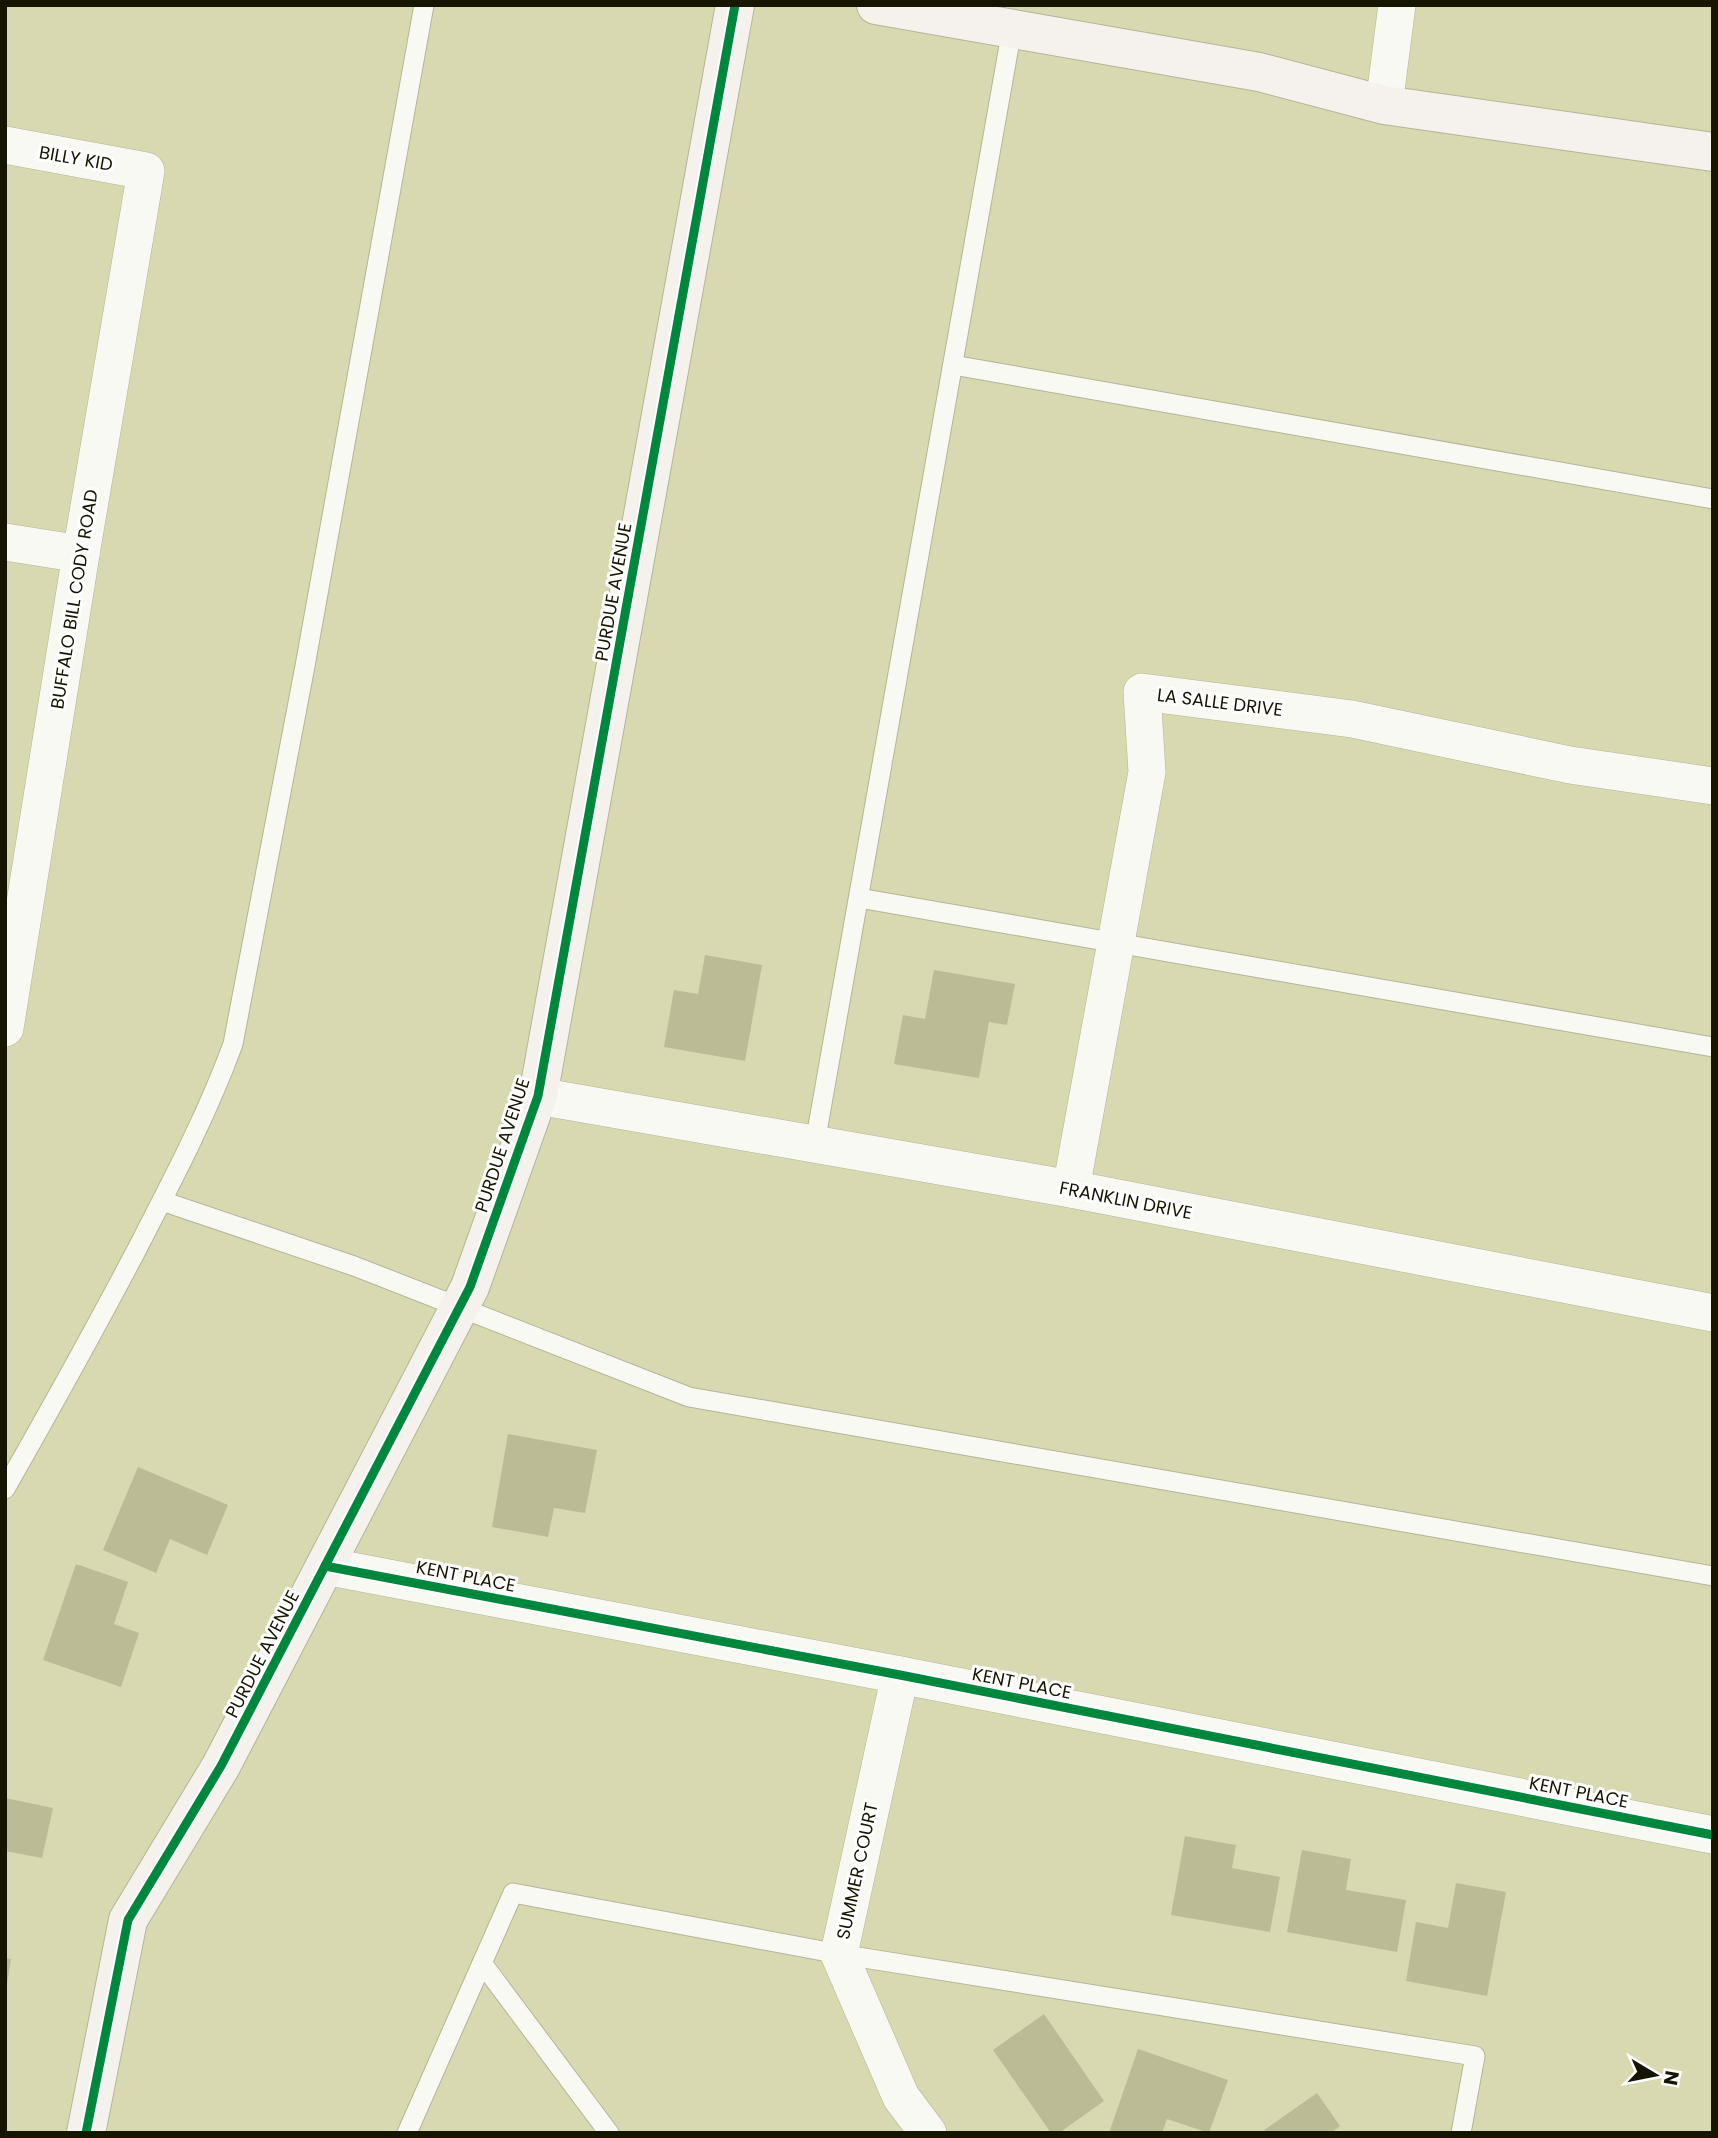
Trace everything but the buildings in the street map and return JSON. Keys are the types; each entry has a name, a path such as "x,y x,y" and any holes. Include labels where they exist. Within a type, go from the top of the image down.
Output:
{"street":[{"name":"PURDUE AVENUE","path":"86,2133 128,1920 222,1766 470,1287 538,1096 735,5"},
{"path":"876,5 1259,72 1384,105 1713,152"},
{"path":"1384,105 1397,5"},
{"name":"BILLY KID","path":"5,145 146,171"},
{"name":"BUFFALO BILL CODY ROAD","path":"5,1028 10,967 146,171"},
{"path":"5,542 81,554"},
{"name":"LA SALLE DRIVE","path":"1071,1189 1147,772 1142,692 1352,719 1570,765 1713,786"},
{"name":"FRANKLIN DRIVE","path":"538,1096 1071,1189 1713,1313"},
{"name":"KENT PLACE","path":"326,1566 900,1675 1713,1835"},
{"name":"SUMMER COURT","path":"900,1675 839,1954 901,2097 928,2133"}],"lane":[{"path":"5,1489 74,1368 162,1201 216,1090 233,1044 305,666 424,5"},
{"path":"815,1143 1012,29"},
{"path":"953,365 1713,499"},
{"path":"859,898 1713,1047"},
{"path":"162,1201 354,1266 689,1396 1713,1576"},
{"path":"407,2133 513,1894 839,1954 1475,2056 1461,2133"},
{"path":"482,1963 609,2133"}],"cycle path":[{"path":"86,2133 128,1920 221,1766 470,1287 538,1096 735,5"},
{"path":"325,1566 900,1675 1713,1835"}]}
